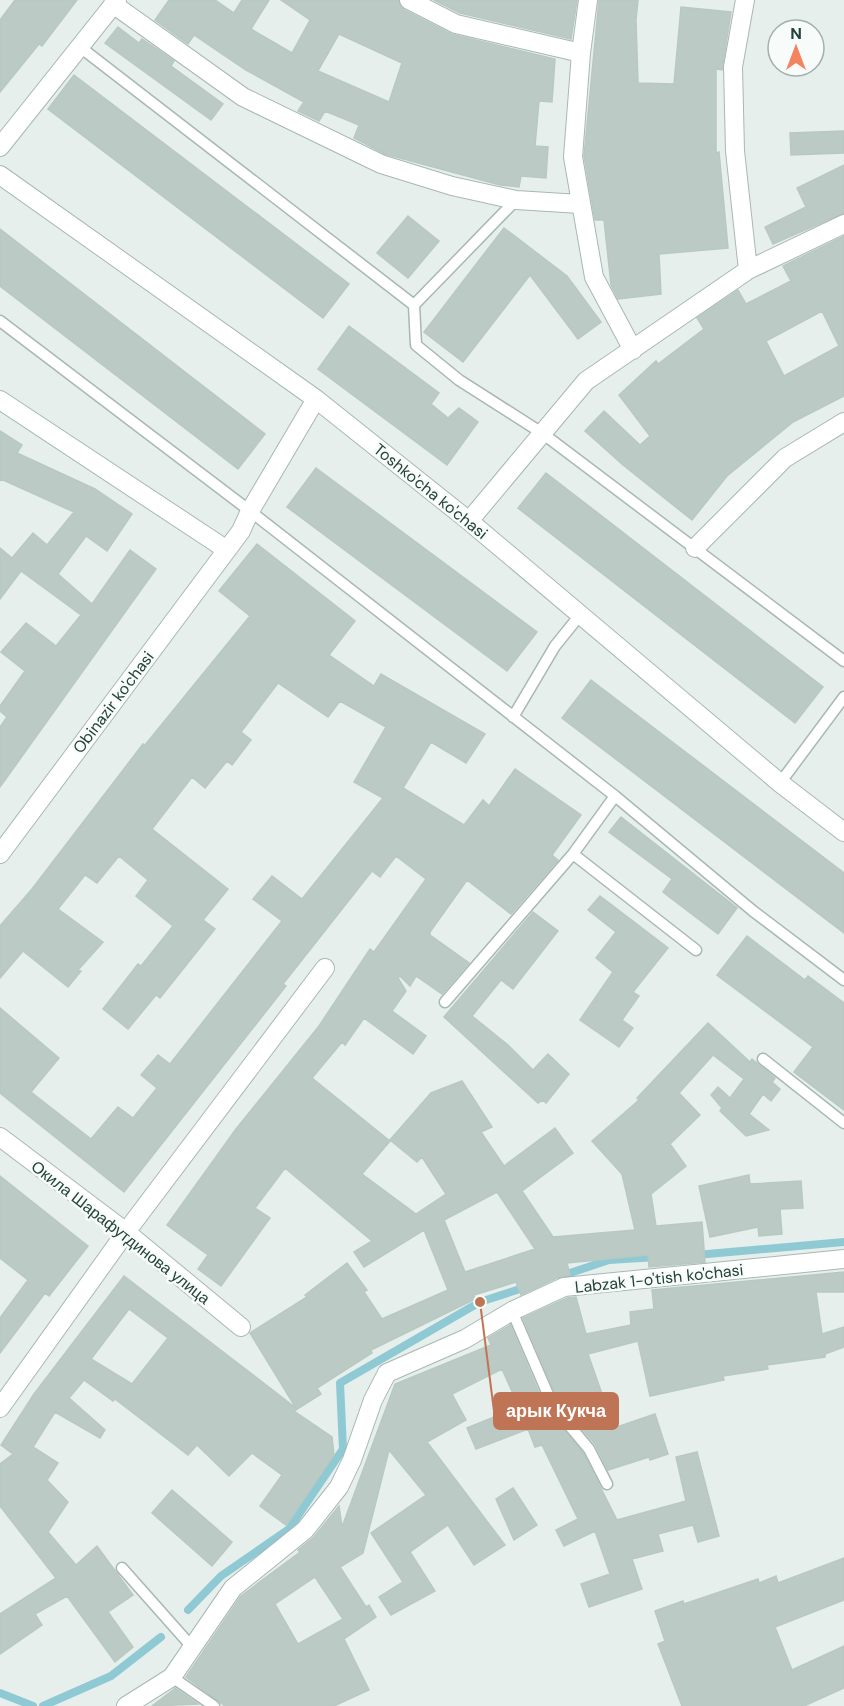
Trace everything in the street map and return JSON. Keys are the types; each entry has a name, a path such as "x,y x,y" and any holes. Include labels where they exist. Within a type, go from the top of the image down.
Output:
{"street":[{"path":"409,0 456,24 581,53"},
{"path":"588,0 581,53 573,157 594,277 633,350"},
{"path":"745,0 733,67 735,151 748,270"},
{"path":"0,147 115,2 254,103 381,164 452,186 516,200 580,204"},
{"name":"Toshko'cha ko'chasi","path":"0,175 316,399 469,521 780,783 844,832"},
{"path":"469,521 586,381 748,270 844,224"},
{"name":"Obinazir ko'chasi","path":"0,854 242,531 250,511 316,399"},
{"path":"0,400 227,550"},
{"path":"695,548 786,458 844,422"},
{"path":"0,1408 126,1233 325,968"},
{"name":"Окила Шарафутдинова улица","path":"0,1137 126,1233 241,1327"},
{"name":"Labzak 1-o'tish ko'chasi","path":"126,1706 172,1677 233,1588 305,1530 339,1487 352,1460 373,1400 387,1373 465,1339 512,1311 564,1287 844,1259"}],"lane":[{"path":"80,47 414,305"},
{"path":"516,200 414,305 416,345 459,380 542,433 844,661"},
{"path":"0,321 250,511 615,796 753,911 844,980"},
{"path":"513,717 549,655 580,615"},
{"path":"780,783 844,697"},
{"path":"445,1002 573,854 615,796"},
{"path":"573,854 696,950"},
{"path":"763,1059 844,1123"},
{"path":"512,1311 553,1406 589,1449 607,1484"},
{"path":"122,1568 192,1647"},
{"path":"172,1677 214,1706"}],"building":[{"path":"15,0 77,0 42,46 39,44 0,92 0,20"},
{"path":"169,0 215,0 234,13 242,0 269,0 251,29 292,53 310,20 281,0 398,0 404,10 451,34 555,59 552,102 539,101 535,146 548,147 546,178 521,176 519,187 500,185 385,154 354,138 359,125 325,111 319,121 298,111 304,102 246,70 194,35 188,44 155,20","holes":["339,34 402,63 389,102 318,71"]},
{"path":"434,0 577,0 571,39 460,13"},
{"path":"599,0 638,0 636,20 638,83 674,84 681,7 731,12 722,70 716,69 716,153 719,152 728,248 659,254 661,294 618,299 611,285 604,220 595,220 584,156"},
{"path":"118,27 139,43 142,39 174,61 171,66 223,104 211,120 105,43"},
{"path":"74,75 349,284 323,318 48,109"},
{"path":"844,131 844,153 791,155 790,133"},
{"path":"844,165 844,213 773,244 765,227 806,207 797,188"},
{"path":"408,216 439,241 408,278 377,253"},
{"path":"504,228 567,276 601,322 578,339 530,275 463,362 424,332"},
{"path":"0,229 265,434 238,469 0,286"},
{"path":"844,236 844,396 793,422 727,476 692,520 623,465 585,431 604,411 640,445 650,436 619,395 656,361 658,364 704,329 697,318 738,290 746,304 791,281 783,266","holes":["822,311 839,346 784,376 766,341"]},
{"path":"349,326 439,393 431,404 448,418 459,408 478,422 447,465 318,369"},
{"path":"0,431 22,445 17,453 95,489 132,514 107,551 86,536 58,574 92,604 130,550 156,569 0,787 0,727 7,717 0,711 0,706 25,671 1,652 26,623 56,646 81,615 21,571 0,599 0,548 12,558 33,533 47,545 74,512 1,479 0,481"},
{"path":"316,468 537,632 507,671 287,507"},
{"path":"546,473 823,687 795,723 518,508"},
{"path":"257,544 355,621 329,655 374,686 381,674 485,734 466,763 431,742 403,788 464,825 483,800 489,806 515,769 581,815 552,855 558,860 511,914 467,880 430,932 430,935 469,963 442,994 416,976 410,986 400,976 398,978 406,991 392,1011 426,1036 413,1054 364,1018 345,1045 342,1042 312,1078 390,1141 362,1174 416,1214 446,1194 422,1157 417,1162 390,1140 431,1093 462,1081 492,1127 481,1132 504,1166 555,1128 573,1153 522,1191 553,1237 635,1230 622,1174 592,1141 639,1100 637,1098 708,1023 750,1062 752,1059 775,1078 772,1082 780,1089 771,1101 763,1094 749,1114 769,1130 746,1136 720,1111 722,1108 711,1095 718,1087 730,1098 744,1079 713,1055 679,1093 700,1115 670,1144 686,1166 651,1194 656,1226 702,1222 705,1262 649,1267 648,1255 567,1263 570,1275 559,1277 521,1295 516,1282 474,1295 475,1299 371,1350 372,1353 317,1388 321,1394 294,1411 332,1437 334,1455 286,1525 260,1506 282,1475 252,1453 229,1476 197,1445 188,1455 115,1399 113,1401 84,1380 69,1398 105,1430 100,1438 55,1412 33,1447 58,1463 47,1480 68,1502 48,1532 76,1565 97,1546 133,1595 108,1612 133,1647 115,1662 67,1596 35,1614 42,1625 0,1654 0,1614 56,1578 0,1506 0,1464 13,1454 1,1445 34,1394 124,1276 296,1408 250,1333 307,1297 305,1295 347,1263 367,1290 364,1292 382,1319 448,1290 424,1230 364,1267 354,1252 372,1241 285,1168 255,1208 270,1218 221,1286 198,1269 208,1255 167,1225 236,1129 319,1026 370,949 374,952 426,879 396,856 380,877 372,871 283,984 286,986 124,1192 0,1093 0,1008 59,1058 31,1092 91,1139 118,1107 133,1118 157,1088 141,1075 158,1055 170,1064 282,921 253,899 272,876 302,899 383,798 354,782 386,727 340,701 328,717 278,683 241,732 251,740 232,765 227,761 205,788 192,777 152,829 228,889 203,920 215,929 160,998 156,995 128,1029 103,1009 138,964 141,966 173,926 136,896 148,880 119,856 97,883 85,875 58,909 103,942 78,970 81,971 68,987 23,951 0,978 0,926 32,889 143,744 145,745 250,616 219,591","holes":["497,1192 535,1249 465,1272 444,1220","129,1309 168,1338 132,1384 91,1359"]},
{"path":"591,680 844,873 844,933 562,718"},
{"path":"621,817 737,908 718,934 663,892 672,879 609,832"},
{"path":"600,896 668,948 633,992 639,996 622,1020 633,1028 619,1047 580,1020 613,972 596,958 616,932 588,910"},
{"path":"533,912 558,931 513,989 501,980 472,1016 508,1045 533,1070 548,1054 569,1074 546,1103 543,1100 538,1103 444,1017"},
{"path":"747,936 805,980 808,976 844,1003 844,1110 794,1072 813,1047 717,975"},
{"path":"749,1175 750,1184 801,1181 803,1208 780,1209 782,1234 759,1236 758,1227 710,1237 699,1186"},
{"path":"0,1176 88,1246 49,1296 45,1293 0,1353 0,1318 28,1280 0,1258"},
{"path":"844,1272 844,1292 816,1292 822,1334 844,1327 844,1347 825,1354 825,1357 767,1365 768,1369 723,1376 724,1380 650,1396 638,1341 588,1354 614,1428 655,1414 668,1454 650,1460 649,1457 608,1470 595,1444 559,1402 523,1318 567,1298 576,1297 586,1334 631,1325 630,1312 654,1309 652,1290"},
{"path":"510,1325 546,1409 583,1453 617,1520 686,1501 676,1457 697,1452 719,1536 698,1542 693,1525 658,1534 663,1551 632,1559 642,1589 589,1607 581,1584 610,1574 595,1531 564,1546 556,1530 578,1519 542,1445 535,1447 528,1429 476,1449 467,1428 519,1407 502,1369 452,1394 466,1420 427,1442 505,1545 474,1565 448,1525 410,1552 435,1591 391,1615 379,1597 403,1582 371,1533 426,1495 389,1450 363,1553 340,1567 366,1607 369,1605 376,1617 344,1639 369,1690 334,1706 225,1706 186,1677 241,1596 300,1552 298,1550 314,1537 339,1506 342,1527 395,1384 491,1345 488,1338","holes":["315,1577 343,1619 298,1644 275,1604"]},
{"path":"513,1488 537,1525 514,1540 496,1499"},
{"path":"172,1490 232,1542 212,1566 152,1513"},
{"path":"844,1558 844,1600 775,1627 792,1670 844,1646 844,1688 804,1706 682,1706 658,1644 665,1641 655,1611 683,1601 684,1604 758,1579 759,1583 776,1576 778,1583"},
{"path":"175,1688 198,1704 152,1706 173,1690"}],"waterway":[{"path":"696,1255 844,1242"},
{"path":"561,1276 609,1260 657,1257"},
{"path":"188,1610 221,1576 289,1529 343,1449 340,1383 480,1302 526,1287"},
{"path":"43,1706 111,1676 161,1637"},
{"path":"0,1693 33,1706"}],"place":[{"name":"арык Кукча","path":"480,1302"}]}
